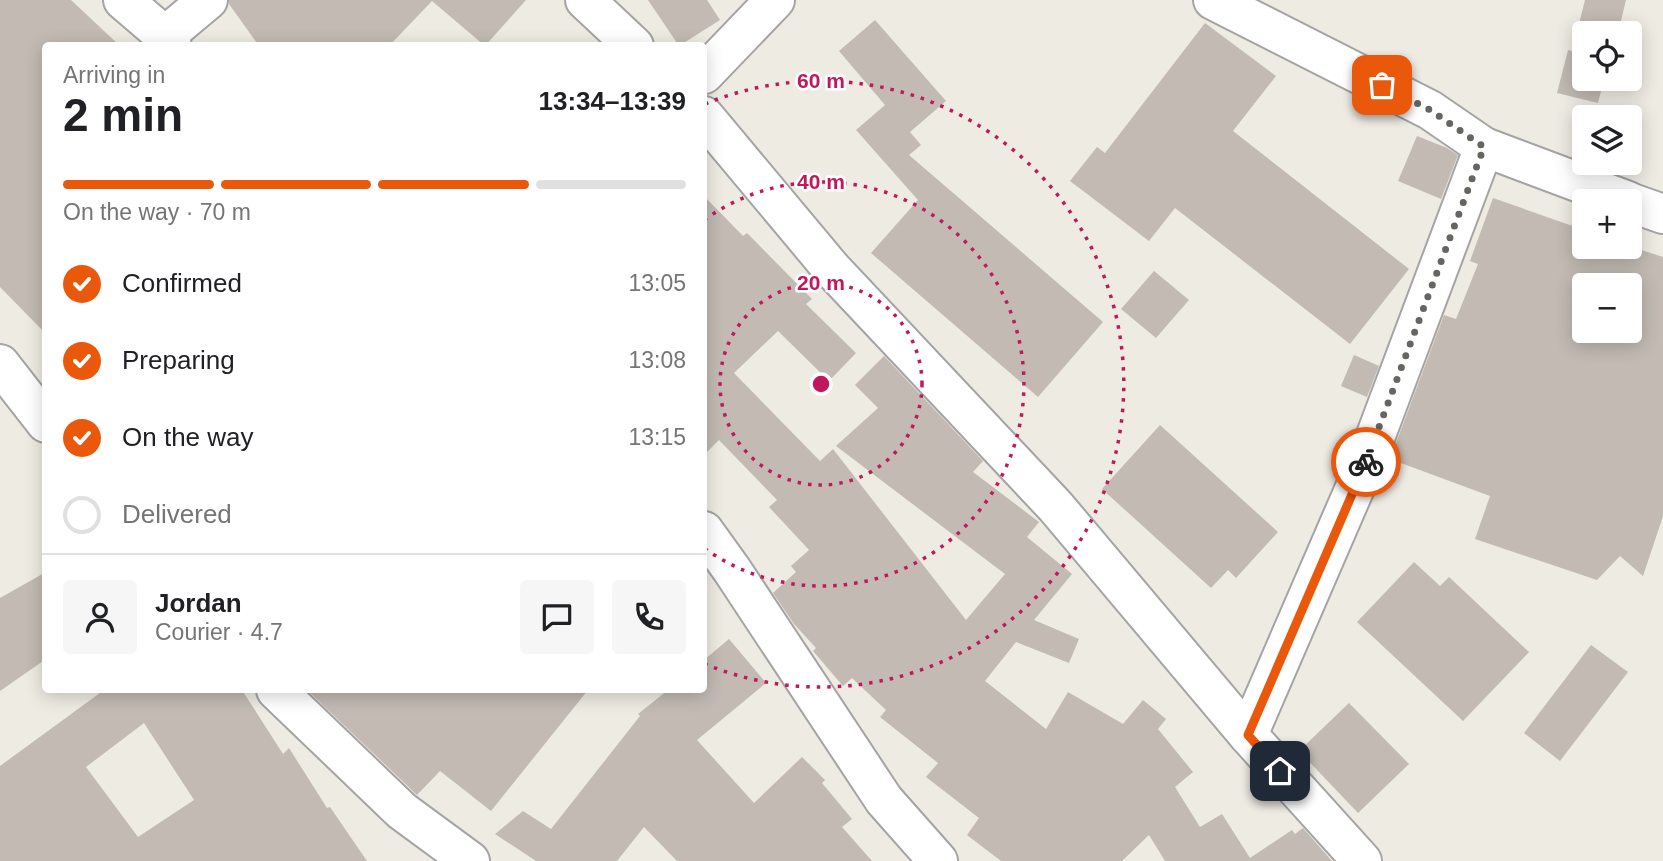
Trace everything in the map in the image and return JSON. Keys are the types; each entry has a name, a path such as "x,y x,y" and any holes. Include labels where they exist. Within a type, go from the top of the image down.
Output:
{"street":[{"path":"123,0 169,41 208,0"},
{"path":"585,0 630,42"},
{"path":"707,71 775,0"},
{"path":"1213,0 1430,110 1484,147 1597,189"},
{"path":"707,120 831,268 1056,507 1248,735 1362,861"},
{"path":"1248,735 1364,467 1484,147"},
{"path":"1642,206 1663,214"},
{"path":"0,364 42,418"},
{"path":"707,535 884,800 938,861"},
{"path":"279,693 402,811 470,861"}],"building":[{"path":"0,0 71,0 116,42 42,42 42,330 0,287"},
{"path":"229,0 526,0 489,42 480,42 432,1 393,42 256,42 229,4"},
{"path":"648,0 707,0 720,20 685,42 676,42"},
{"path":"1585,0 1626,0 1621,21 1580,21"},
{"path":"875,20 946,101 910,132 921,145 909,155 1103,322 1038,397 871,253 918,200 856,130 885,105 839,51"},
{"path":"1205,23 1276,76 1233,131 1409,269 1350,344 1175,208 1149,241 1070,181 1097,147 1105,153"},
{"path":"1568,50 1572,51 1572,91 1601,91 1598,103 1557,93"},
{"path":"1417,136 1458,155 1441,199 1398,181"},
{"path":"1493,198 1572,226 1572,259 1642,259 1642,250 1663,257 1663,516 1643,576 1620,556 1597,580 1475,539 1490,496 1390,459 1444,315 1456,319 1478,264 1470,261"},
{"path":"707,199 743,236 747,233 812,299 806,304 856,353 829,381 778,331 734,373 820,461 833,449 966,620 1005,574 836,446 878,408 855,385 884,356 983,461 973,472 1039,522 1027,537 1072,574 1034,620 1079,639 1069,663 1016,642 985,681 1046,729 1068,692 1123,724 1143,700 1166,719 1158,729 1193,772 1175,787 1200,827 1222,814 1250,858 1292,830 1295,834 1303,828 1332,861 1165,861 1149,835 1122,861 1001,861 967,835 979,818 926,777 938,763 880,717 886,710 852,678 843,686 813,651 816,648 794,624 773,593 796,572 791,566 809,550 769,507 777,500 719,440 707,452"},
{"path":"1154,271 1189,300 1156,338 1121,309"},
{"path":"1354,355 1379,366 1367,397 1341,386"},
{"path":"1160,425 1278,532 1236,578 1228,570 1211,588 1102,489"},
{"path":"1414,562 1440,586 1449,577 1529,652 1463,721 1357,622"},
{"path":"42,574 42,662 0,691 0,598"},
{"path":"729,639 766,683 697,740 754,803 802,757 825,780 822,783 852,819 842,827 872,861 677,861 644,827 617,861 536,861 495,834 523,811 551,829 640,716 638,714 664,693 707,693 707,657"},
{"path":"1591,645 1628,672 1560,761 1524,733"},
{"path":"100,693 244,693 283,754 289,748 327,808 330,807 367,861 0,861 0,766","holes":["144,723 194,800 138,837 86,767"]},
{"path":"310,693 586,693 491,811 440,771 417,795"},
{"path":"1349,703 1409,764 1358,813 1299,751"}],"way so far":[{"path":"1366,462 1484,147 1430,110 1382,85"}],"route":[{"path":"1280,771 1248,735 1366,462"}]}
